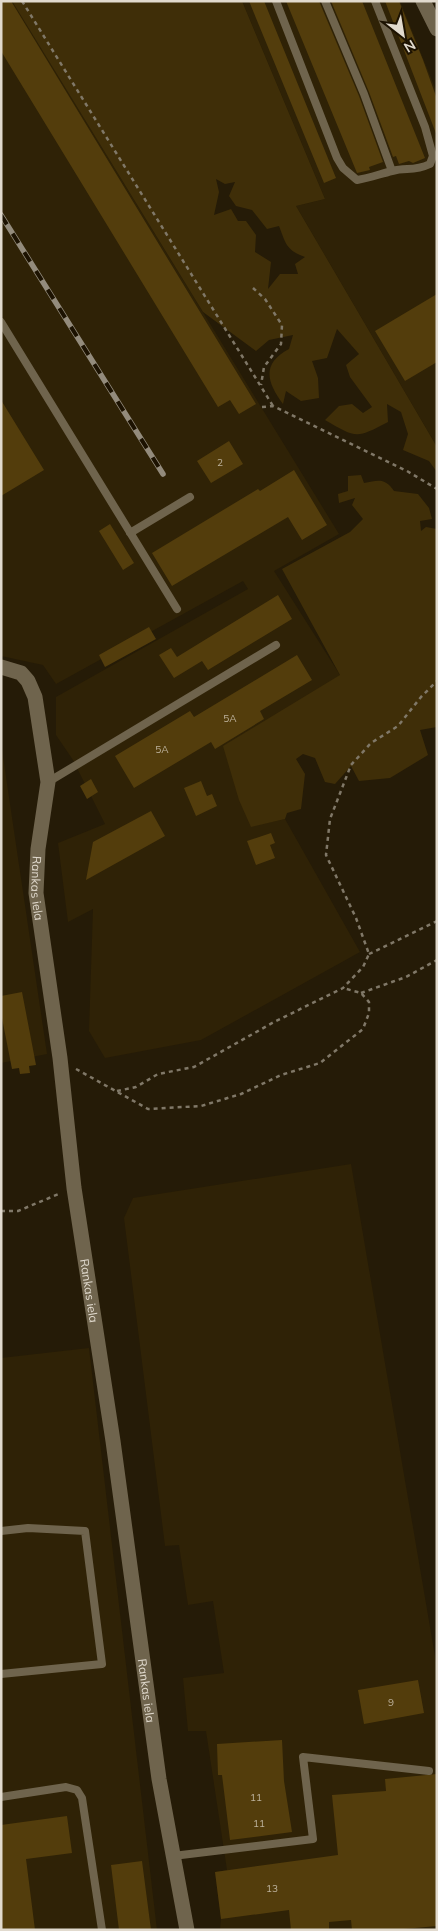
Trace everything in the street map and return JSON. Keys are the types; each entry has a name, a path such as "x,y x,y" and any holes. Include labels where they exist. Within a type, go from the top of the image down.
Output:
{"street":[{"path":"423,1 437,29"},
{"name":"Rankas iela","path":"1,667 21,673 28,681 35,696 48,782 38,849 36,894 60,1058 74,1188 113,1441 159,1779 187,1930"}],"lane":[{"path":"276,1 330,143 343,168 357,180 377,177 392,171 417,170 430,164 433,156 425,127 375,1"},
{"path":"325,1 364,94 392,171"},
{"path":"1,322 177,609"},
{"path":"130,533 190,497"},
{"path":"48,782 276,645"},
{"path":"1,1531 28,1528 85,1531 102,1664 1,1674"},
{"path":"173,1856 313,1839 303,1756 429,1771"},
{"path":"1,1797 66,1786 77,1790 82,1798 102,1930"}],"path":[{"path":"22,1 273,406"},
{"path":"254,288 265,299 282,325 281,344 264,367 261,386"},
{"path":"262,407 273,406 407,471 437,489"},
{"path":"117,1091 136,1087 158,1074 194,1067 274,1022 343,988 364,967 369,954 356,918 326,855 330,819 351,765 371,743 398,726 421,697 437,682"},
{"path":"369,954 437,921"},
{"path":"360,994 406,977 437,960"},
{"path":"60,1058 87,1076 148,1109 200,1106 241,1094 281,1075 320,1063 363,1029 369,1013 370,1002 360,994 343,988"},
{"path":"1,1211 18,1210 74,1188"}],"shaded area":[{"path":"1,1 12,1 339,534 274,571 340,675 251,826 285,819 360,952 201,1040 105,1058 89,1031 93,909 68,922 58,843 105,824 73,760 56,735 56,697 248,589 243,581 56,684 43,665 1,656"},
{"path":"12,1 242,1 325,199 296,206 437,447 437,472 429,461 403,450 408,434 401,412 387,404 388,422 362,434 350,433 325,420 339,406 352,404 363,413 372,407 350,377 346,365 359,354 337,329 327,358 312,361 318,378 319,398 301,401 286,391 283,404 270,381 271,367 280,355 289,349 293,335 269,340 256,351 203,312","holes":["216,179 225,184 235,182 229,196 236,206 252,210 267,229 279,226 290,249 305,257 295,264 298,274 280,274 268,289 271,262 255,252 256,235 246,221 238,221 231,209 214,215 219,192"]},
{"path":"242,1 400,1 437,93 437,447 296,206 325,199"},
{"path":"361,475 364,483 381,481 388,484 394,491 418,494 429,508 432,519 420,521 421,531 426,527 437,529 437,727 420,730 428,755 390,778 359,781 351,766 335,784 325,782 315,758 303,754 296,759 305,774 301,809 287,813 285,819 251,827 239,800 223,746 340,675 282,569 350,532 363,519 352,505 355,498 339,503 338,494 348,491 348,476"},
{"path":"1,743 47,1054 1,1063"},
{"path":"351,1164 437,1668 437,1930 220,1930 221,1919 215,1872 227,1870 206,1731 188,1731 183,1678 224,1673 213,1601 188,1605 179,1545 165,1546 124,1218 133,1198"},
{"path":"89,1348 157,1930 1,1930 1,1358"}],"building":[{"path":"1,1 11,1 256,404 239,414 230,400 218,407 1,51"},
{"path":"249,1 264,1 336,178 324,183"},
{"path":"286,1 319,1 359,96 383,162 369,167 370,170 357,173"},
{"path":"331,1 362,1 425,158 413,163 409,161 399,164 396,156 393,157 369,92"},
{"path":"385,1 399,1 423,60 437,99 437,136"},
{"path":"437,294 437,362 405,381 375,331"},
{"path":"1,400 44,470 1,496"},
{"path":"229,441 243,464 211,483 197,461"},
{"path":"294,470 327,525 302,540 288,517 172,586 152,553 258,489 260,491"},
{"path":"110,524 134,563 123,570 99,531"},
{"path":"278,595 292,619 208,670 202,661 174,678 159,655 171,648 177,657"},
{"path":"149,627 156,639 105,667 99,655"},
{"path":"297,655 312,680 260,711 264,719 215,749 211,742 134,788 115,756 190,711 194,717"},
{"path":"91,779 98,792 87,799 80,786"},
{"path":"201,781 207,796 212,794 217,806 196,816 184,788"},
{"path":"151,811 165,836 86,880 93,842"},
{"path":"271,833 275,843 270,845 275,858 256,865 247,841"},
{"path":"22,992 36,1065 29,1066 30,1073 20,1074 19,1068 12,1069 1,1013 1,996"},
{"path":"418,1680 424,1713 364,1724 358,1690"},
{"path":"282,1740 284,1781 292,1832 230,1840 222,1775 218,1775 217,1744"},
{"path":"437,1774 437,1926 393,1930 352,1930 351,1920 329,1922 329,1930 291,1930 289,1910 221,1919 215,1872 338,1855 332,1795 386,1791 385,1779"},
{"path":"67,1816 72,1853 26,1859 35,1930 1,1930 1,1825"},
{"path":"142,1861 151,1930 119,1930 111,1865"}],"railway":[{"path":"1,215 163,474"}]}
